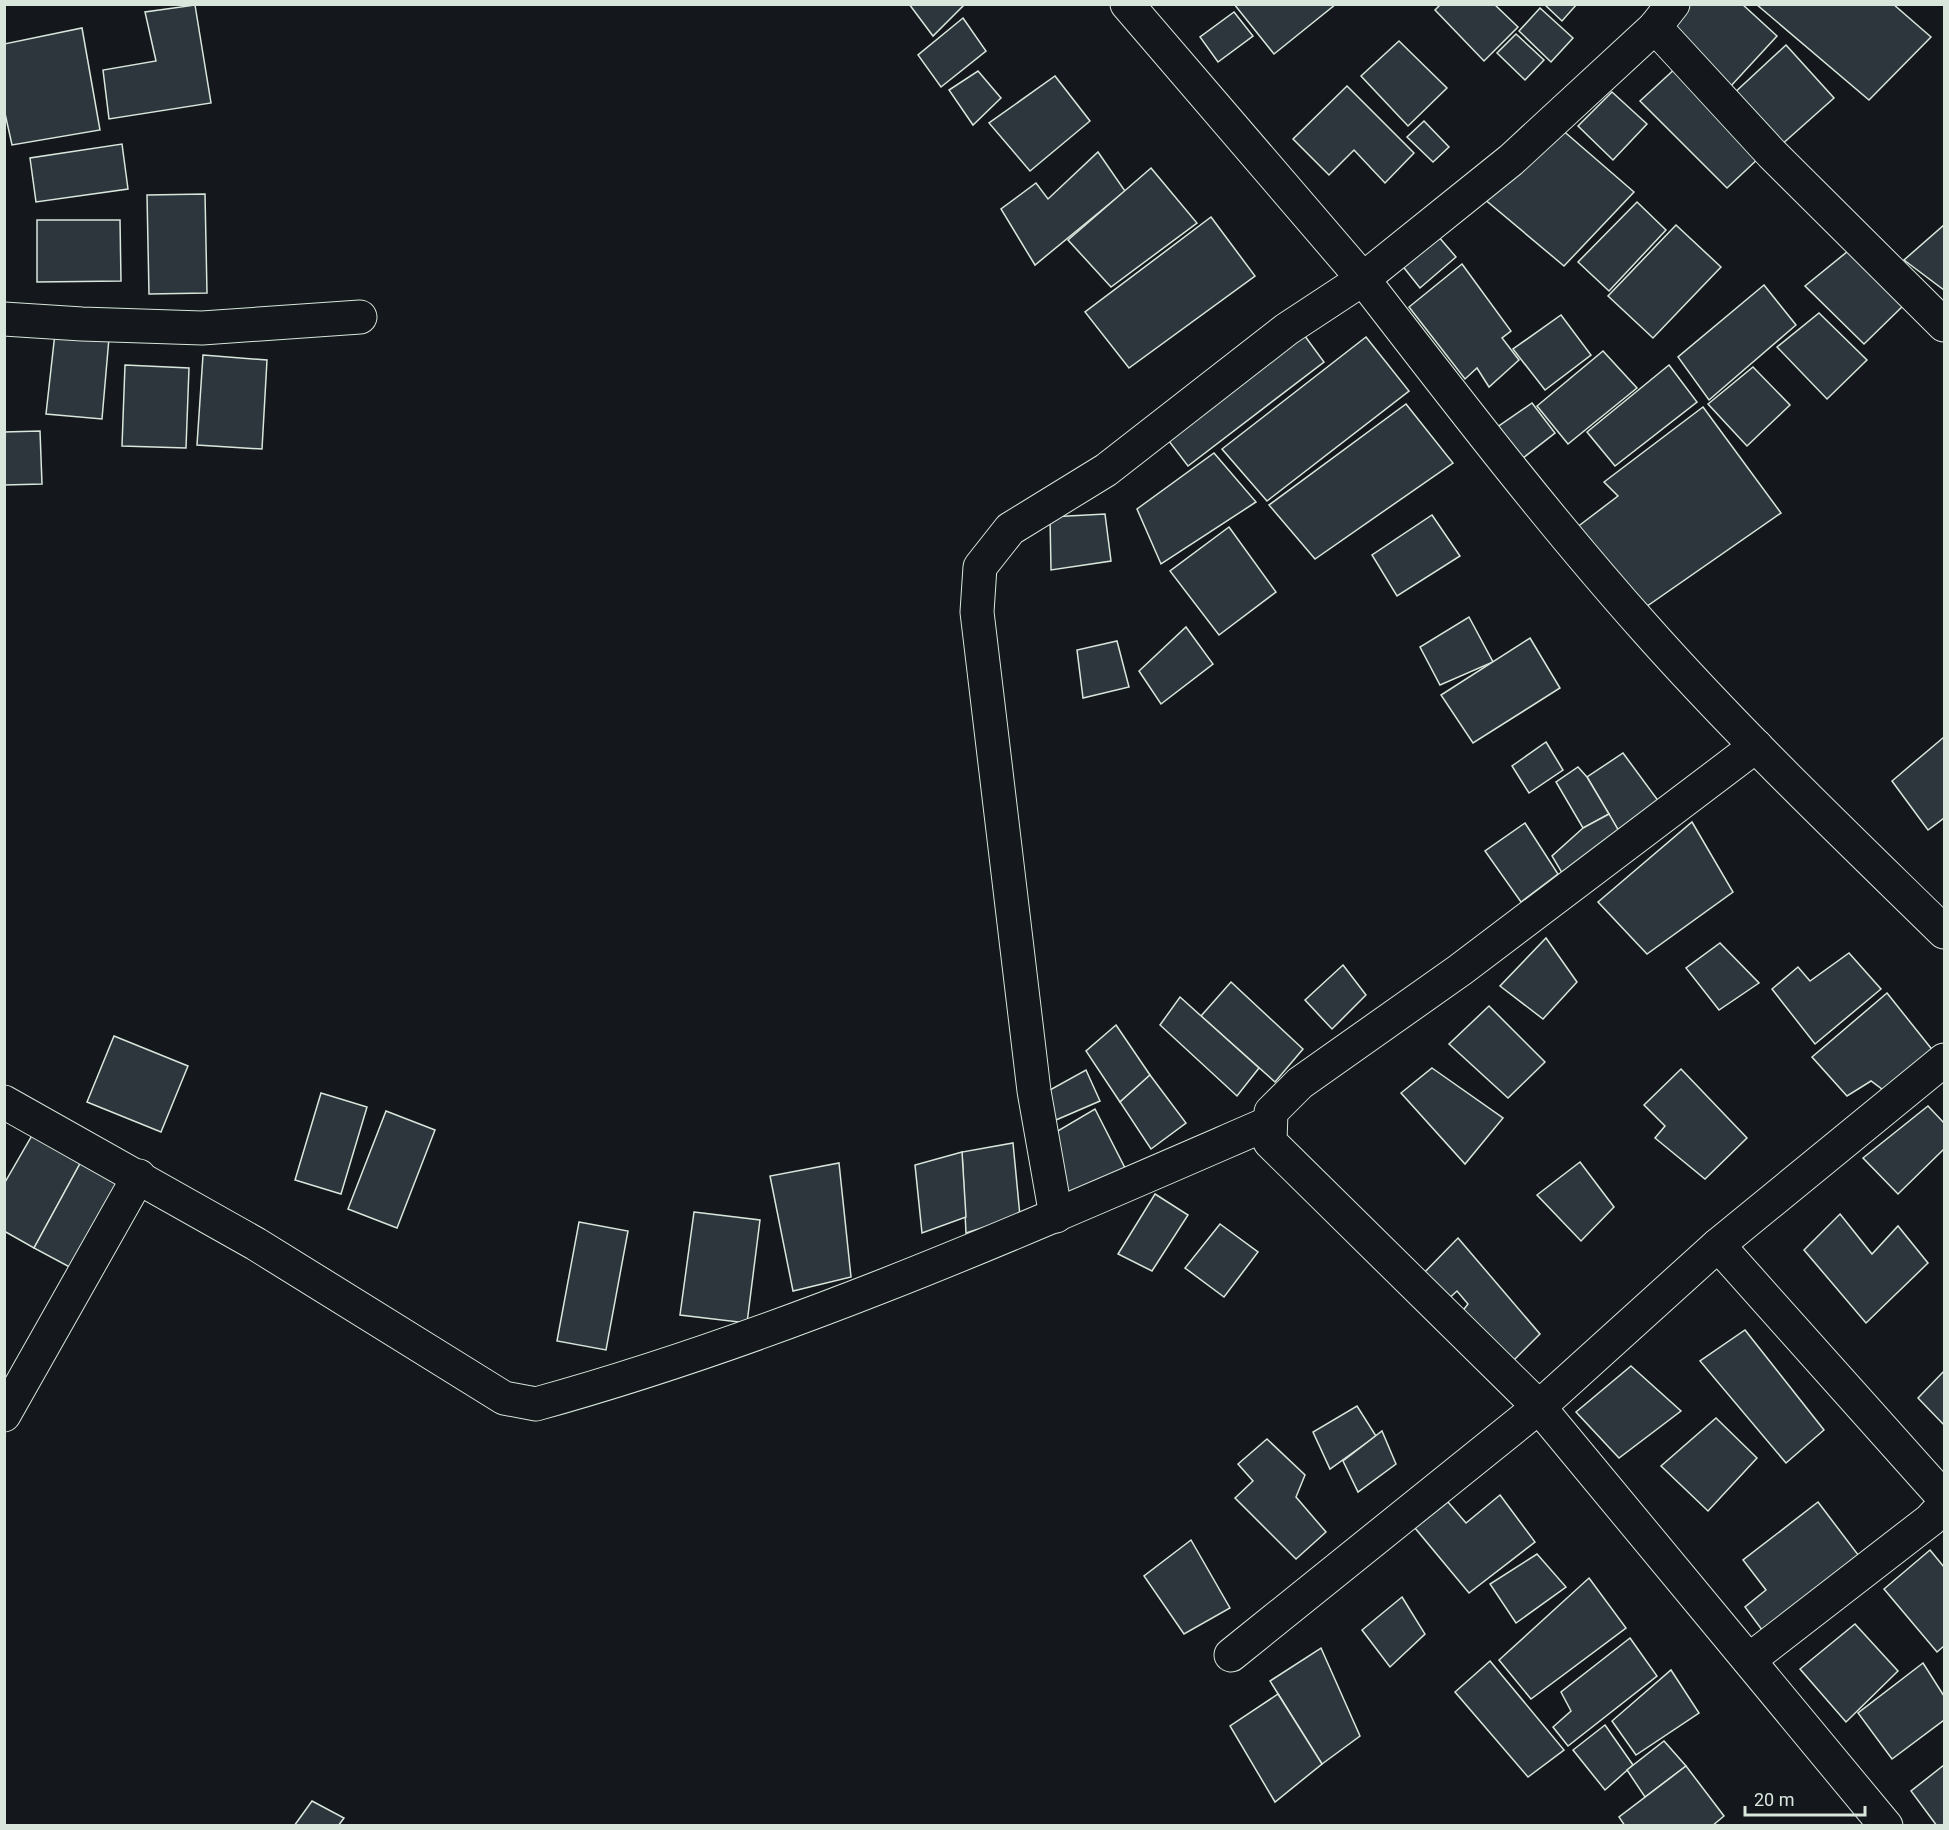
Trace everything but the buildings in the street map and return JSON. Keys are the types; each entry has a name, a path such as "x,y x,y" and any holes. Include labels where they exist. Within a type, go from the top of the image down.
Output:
{"street":[{"path":"1127,4 1363,279 1540,504 1646,629 1756,746 1944,932"},
{"path":"1056,1216 1034,1091 977,612 980,567 1010,529 1106,470 1287,329 1363,279 1511,159 1664,16 1772,154 1944,325"},
{"path":"4,319 202,328 360,317"},
{"path":"1756,746 1487,951 1300,1083 1271,1112 1270,1142 1539,1407 1886,1826"},
{"path":"1231,1655 1539,1407 1718,1245 1944,1060"},
{"path":"4,1102 139,1176 256,1244 504,1398 536,1404 753,1336 990,1244 1269,1123"},
{"path":"4,1415 139,1176"},
{"path":"1718,1245 1871,1413 1944,1498"},
{"path":"1749,1660 1930,1520 1944,1505"}]}
